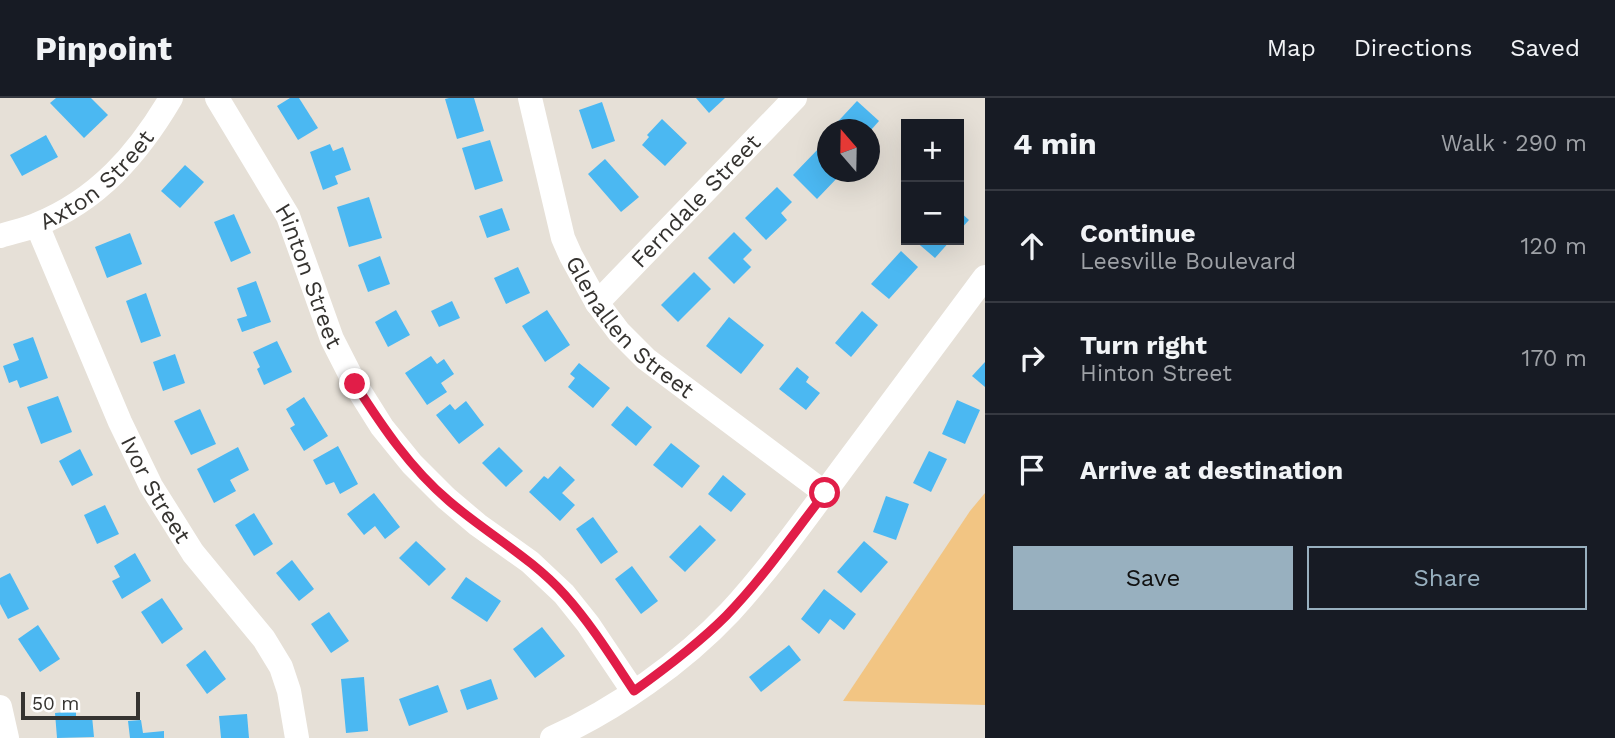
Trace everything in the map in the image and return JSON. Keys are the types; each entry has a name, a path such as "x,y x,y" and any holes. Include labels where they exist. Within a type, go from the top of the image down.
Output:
{"street":[{"name":"Axton Street","path":"0,236 37,225 78,203 118,171 150,134 171,98"},
{"name":"Hinton Street","path":"217,98 288,216 332,339 355,384 382,426 412,464 446,498 530,562 564,594 634,691"},
{"name":"Glenallen Street","path":"530,98 564,238 597,303 619,332 646,359 825,493"},
{"name":"Ferndale Street","path":"597,303 796,98"},
{"name":"Ivor Street","path":"37,225 120,422 151,486 193,553 264,639 281,667 289,691 298,738"},
{"path":"552,738 593,717 634,691 675,661 728,614 768,568 985,277"},
{"path":"0,707 7,738"}],"shaded area":[{"path":"985,493 985,705 843,701 970,511"}],"building":[{"path":"56,98 91,98 108,115 84,138 50,103"},
{"path":"290,98 299,98 318,128 298,140 277,106"},
{"path":"474,98 484,131 457,139 445,99"},
{"path":"696,98 725,98 709,113"},
{"path":"857,101 877,119 840,119"},
{"path":"602,102 615,141 592,149 579,110"},
{"path":"662,119 687,143 665,166 642,145 649,137 647,135"},
{"path":"46,135 58,157 22,176 10,155"},
{"path":"490,140 503,181 475,190 462,148"},
{"path":"330,144 333,151 343,147 351,170 335,176 338,184 323,190 310,152"},
{"path":"817,150 817,182 833,182 817,199 793,175"},
{"path":"605,159 639,197 621,212 588,174"},
{"path":"185,165 204,182 180,208 161,191"},
{"path":"777,187 792,202 781,213 787,220 766,240 745,218"},
{"path":"369,197 382,238 349,247 337,207"},
{"path":"502,208 510,230 487,238 479,216"},
{"path":"234,214 251,253 231,262 214,222"},
{"path":"734,232 752,250 743,259 751,267 734,284 708,258"},
{"path":"130,233 142,264 107,278 95,247"},
{"path":"920,245 947,245 935,258"},
{"path":"901,251 918,267 889,299 871,284"},
{"path":"380,256 390,284 368,292 358,265"},
{"path":"518,267 530,293 506,304 494,278"},
{"path":"694,272 711,289 678,322 661,305"},
{"path":"256,281 271,322 242,332 237,319 247,316 237,288"},
{"path":"146,293 161,336 141,343 126,301"},
{"path":"452,301 460,318 439,327 431,311"},
{"path":"396,310 410,335 388,347 375,322"},
{"path":"547,310 570,345 545,362 522,326"},
{"path":"862,311 878,325 851,357 835,343"},
{"path":"729,317 764,345 741,374 706,346"},
{"path":"33,337 48,378 20,388 17,380 9,383 3,366 19,360 13,344"},
{"path":"277,341 292,372 264,385 253,352"},
{"path":"175,354 185,383 163,391 153,362"},
{"path":"431,356 437,364 444,359 454,374 441,383 447,392 427,405 405,373"},
{"path":"985,362 985,387 972,376"},
{"path":"579,363 610,388 593,408 568,387 575,378 570,374"},
{"path":"797,367 809,377 806,382 820,393 806,410 779,389"},
{"path":"58,396 72,432 41,444 27,407"},
{"path":"304,397 328,436 304,451 290,428 295,425 286,409"},
{"path":"957,400 980,410 965,444 942,434"},
{"path":"466,401 484,425 459,444 436,415 450,404 455,410"},
{"path":"627,406 652,427 636,446 611,425"},
{"path":"200,409 216,444 191,455 174,421"},
{"path":"671,443 700,466 682,488 653,465"},
{"path":"338,446 358,484 340,494 334,482 326,485 313,460"},
{"path":"238,447 249,470 230,480 236,491 214,503 197,469"},
{"path":"499,447 523,471 506,487 482,463"},
{"path":"80,449 93,475 72,486 59,461"},
{"path":"929,451 947,459 931,492 913,483"},
{"path":"560,466 575,480 562,493 575,505 560,521 529,492 544,476 548,479"},
{"path":"723,475 746,494 731,512 708,494"},
{"path":"374,493 400,527 385,539 375,526 364,535 347,514"},
{"path":"886,496 909,504 896,540 873,532"},
{"path":"105,505 119,534 97,544 84,515"},
{"path":"254,513 273,544 254,556 235,525"},
{"path":"593,517 618,552 601,564 576,529"},
{"path":"700,525 716,540 685,572 669,557"},
{"path":"416,541 446,569 429,586 399,558"},
{"path":"864,541 888,562 861,593 837,572"},
{"path":"135,553 151,581 122,599 112,581 120,577 114,566"},
{"path":"292,560 314,589 299,601 276,573"},
{"path":"632,566 658,601 641,614 615,579"},
{"path":"10,573 29,609 8,619 0,604 0,578"},
{"path":"466,577 501,601 487,622 451,598"},
{"path":"824,589 856,614 844,630 830,619 819,634 801,619"},
{"path":"162,598 183,629 162,644 141,612"},
{"path":"329,612 349,641 331,653 311,624"},
{"path":"38,625 60,659 40,672 18,639"},
{"path":"542,627 565,656 535,678 513,649"},
{"path":"789,645 801,660 761,692 749,677"},
{"path":"205,650 226,679 207,694 186,665"},
{"path":"364,677 368,731 346,733 341,679"},
{"path":"491,679 498,699 467,710 460,690"},
{"path":"438,685 448,712 409,726 399,699"},
{"path":"76,711 76,717 92,716 94,737 57,738 55,713"},
{"path":"247,714 249,738 221,738 219,716"},
{"path":"141,720 143,733 164,731 164,738 130,738 128,721"}],"route":[{"path":"355,384 382,426 412,464 446,498 530,562 564,594 634,691 675,661 728,614 768,568 825,493"}]}
